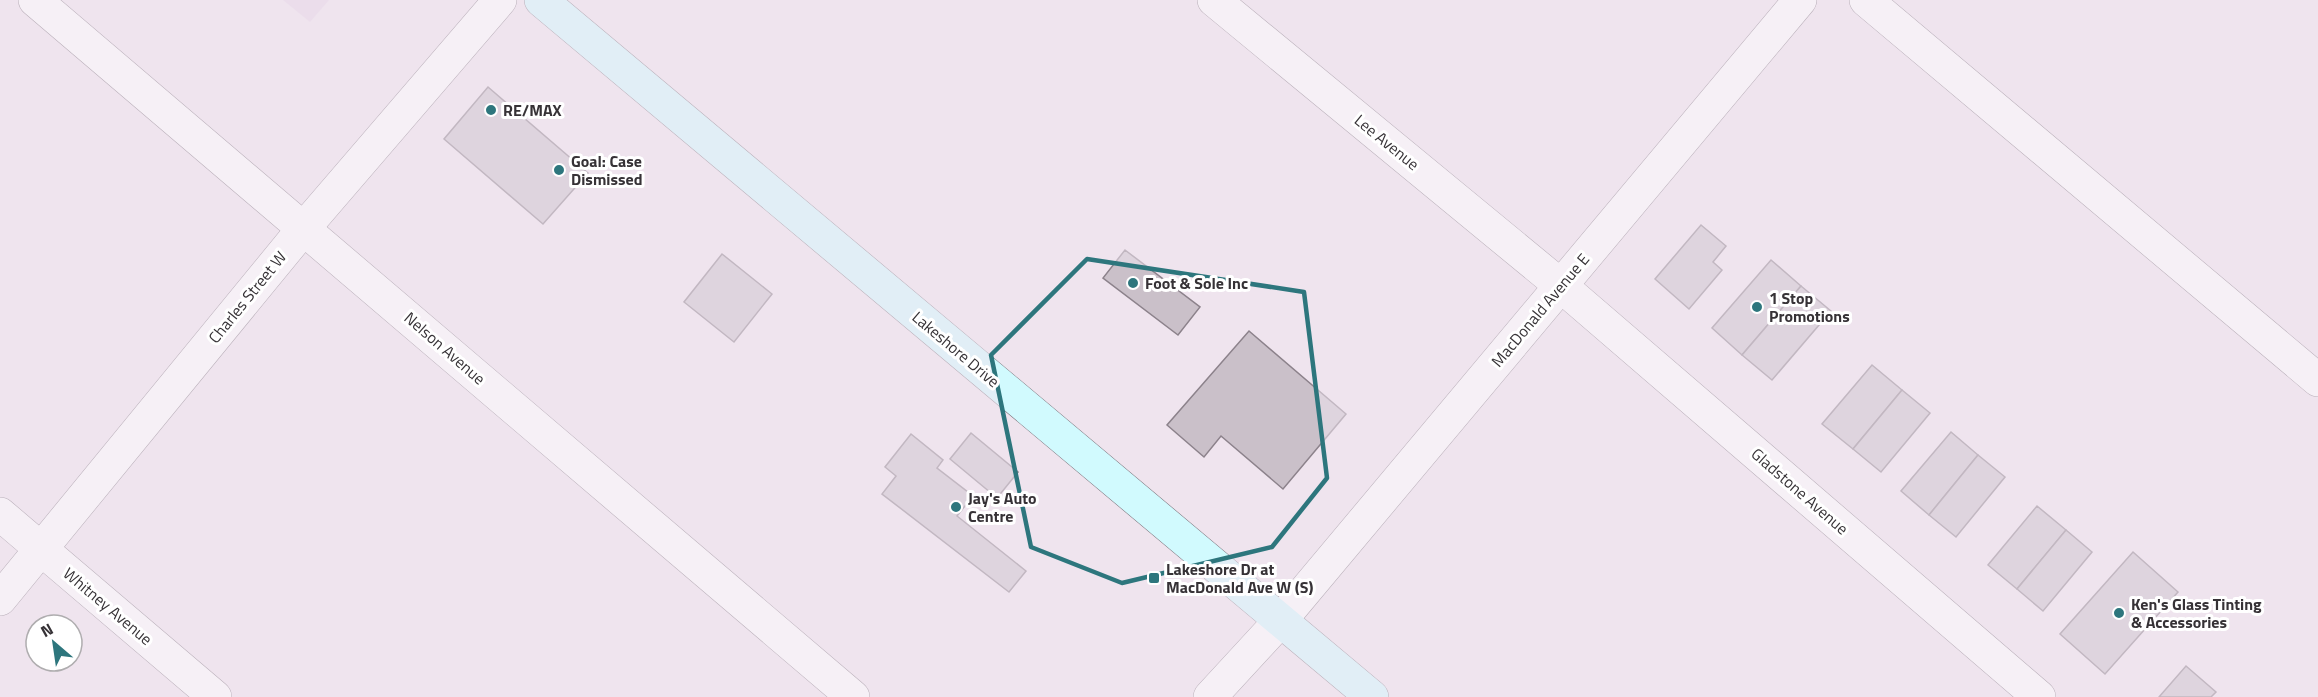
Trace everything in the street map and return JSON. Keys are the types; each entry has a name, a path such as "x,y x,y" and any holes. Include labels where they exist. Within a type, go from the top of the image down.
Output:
{"main road":[{"name":"Lakeshore Drive","path":"541,0 1372,697"}],"street":[{"name":"Nelson Avenue","path":"35,0 853,697"},
{"name":"Charles Street W","path":"0,599 304,228 500,0"},
{"name":"Lee Avenue","path":"1214,0 1560,285"},
{"name":"MacDonald Avenue E","path":"1210,697 1280,621 1800,0"},
{"path":"1866,0 2318,380"},
{"name":"Gladstone Avenue","path":"1560,285 2039,697"},
{"name":"Whitney Avenue","path":"0,514 215,697"}],"highlighted area":[{"path":"1087,259 1304,292 1327,478 1272,547 1122,583 1031,547 991,355"}],"shaded area":[{"path":"283,0 329,0 310,22"}],"building":[{"path":"488,87 588,173 543,224 444,139"},
{"path":"1701,225 1726,246 1713,262 1722,270 1689,309 1655,279"},
{"path":"1125,250 1200,307 1178,335 1103,278"},
{"path":"722,254 772,294 734,342 684,302"},
{"name":"1 Stop Promotions","path":"1771,260 1801,286 1742,355 1712,328"},
{"path":"1801,286 1831,311 1772,380 1742,355"},
{"path":"1249,331 1346,414 1283,489 1221,436 1204,457 1167,425"},
{"path":"1872,365 1902,390 1853,449 1822,424"},
{"path":"1902,390 1930,413 1881,472 1853,449"},
{"path":"1951,432 1978,455 1929,515 1901,491"},
{"path":"971,433 1018,472 997,498 950,459"},
{"path":"911,434 943,460 937,468 973,496 957,516 1026,571 1009,592 882,494 896,476 885,467"},
{"path":"1978,455 2005,477 1956,537 1929,515"},
{"path":"2037,506 2066,530 2017,589 1988,565"},
{"path":"2066,530 2092,552 2043,611 2017,589"},
{"name":"Ken's Glass Tinting & Accessories","path":"2133,552 2178,592 2105,674 2060,634"},
{"path":"2186,666 2216,692 2211,697 2159,697"}],"place":[{"name":"RE/MAX","path":"491,110"},
{"name":"Goal: Case Dismissed","path":"559,170"},
{"name":"Foot & Sole Inc","path":"1133,283"},
{"name":"1 Stop Promotions","path":"1757,307"},
{"name":"Jay's Auto Centre","path":"956,507"},
{"name":"Lakeshore Dr at MacDonald Ave W (S)","path":"1154,578"},
{"name":"Ken's Glass Tinting & Accessories","path":"2119,613"}]}
